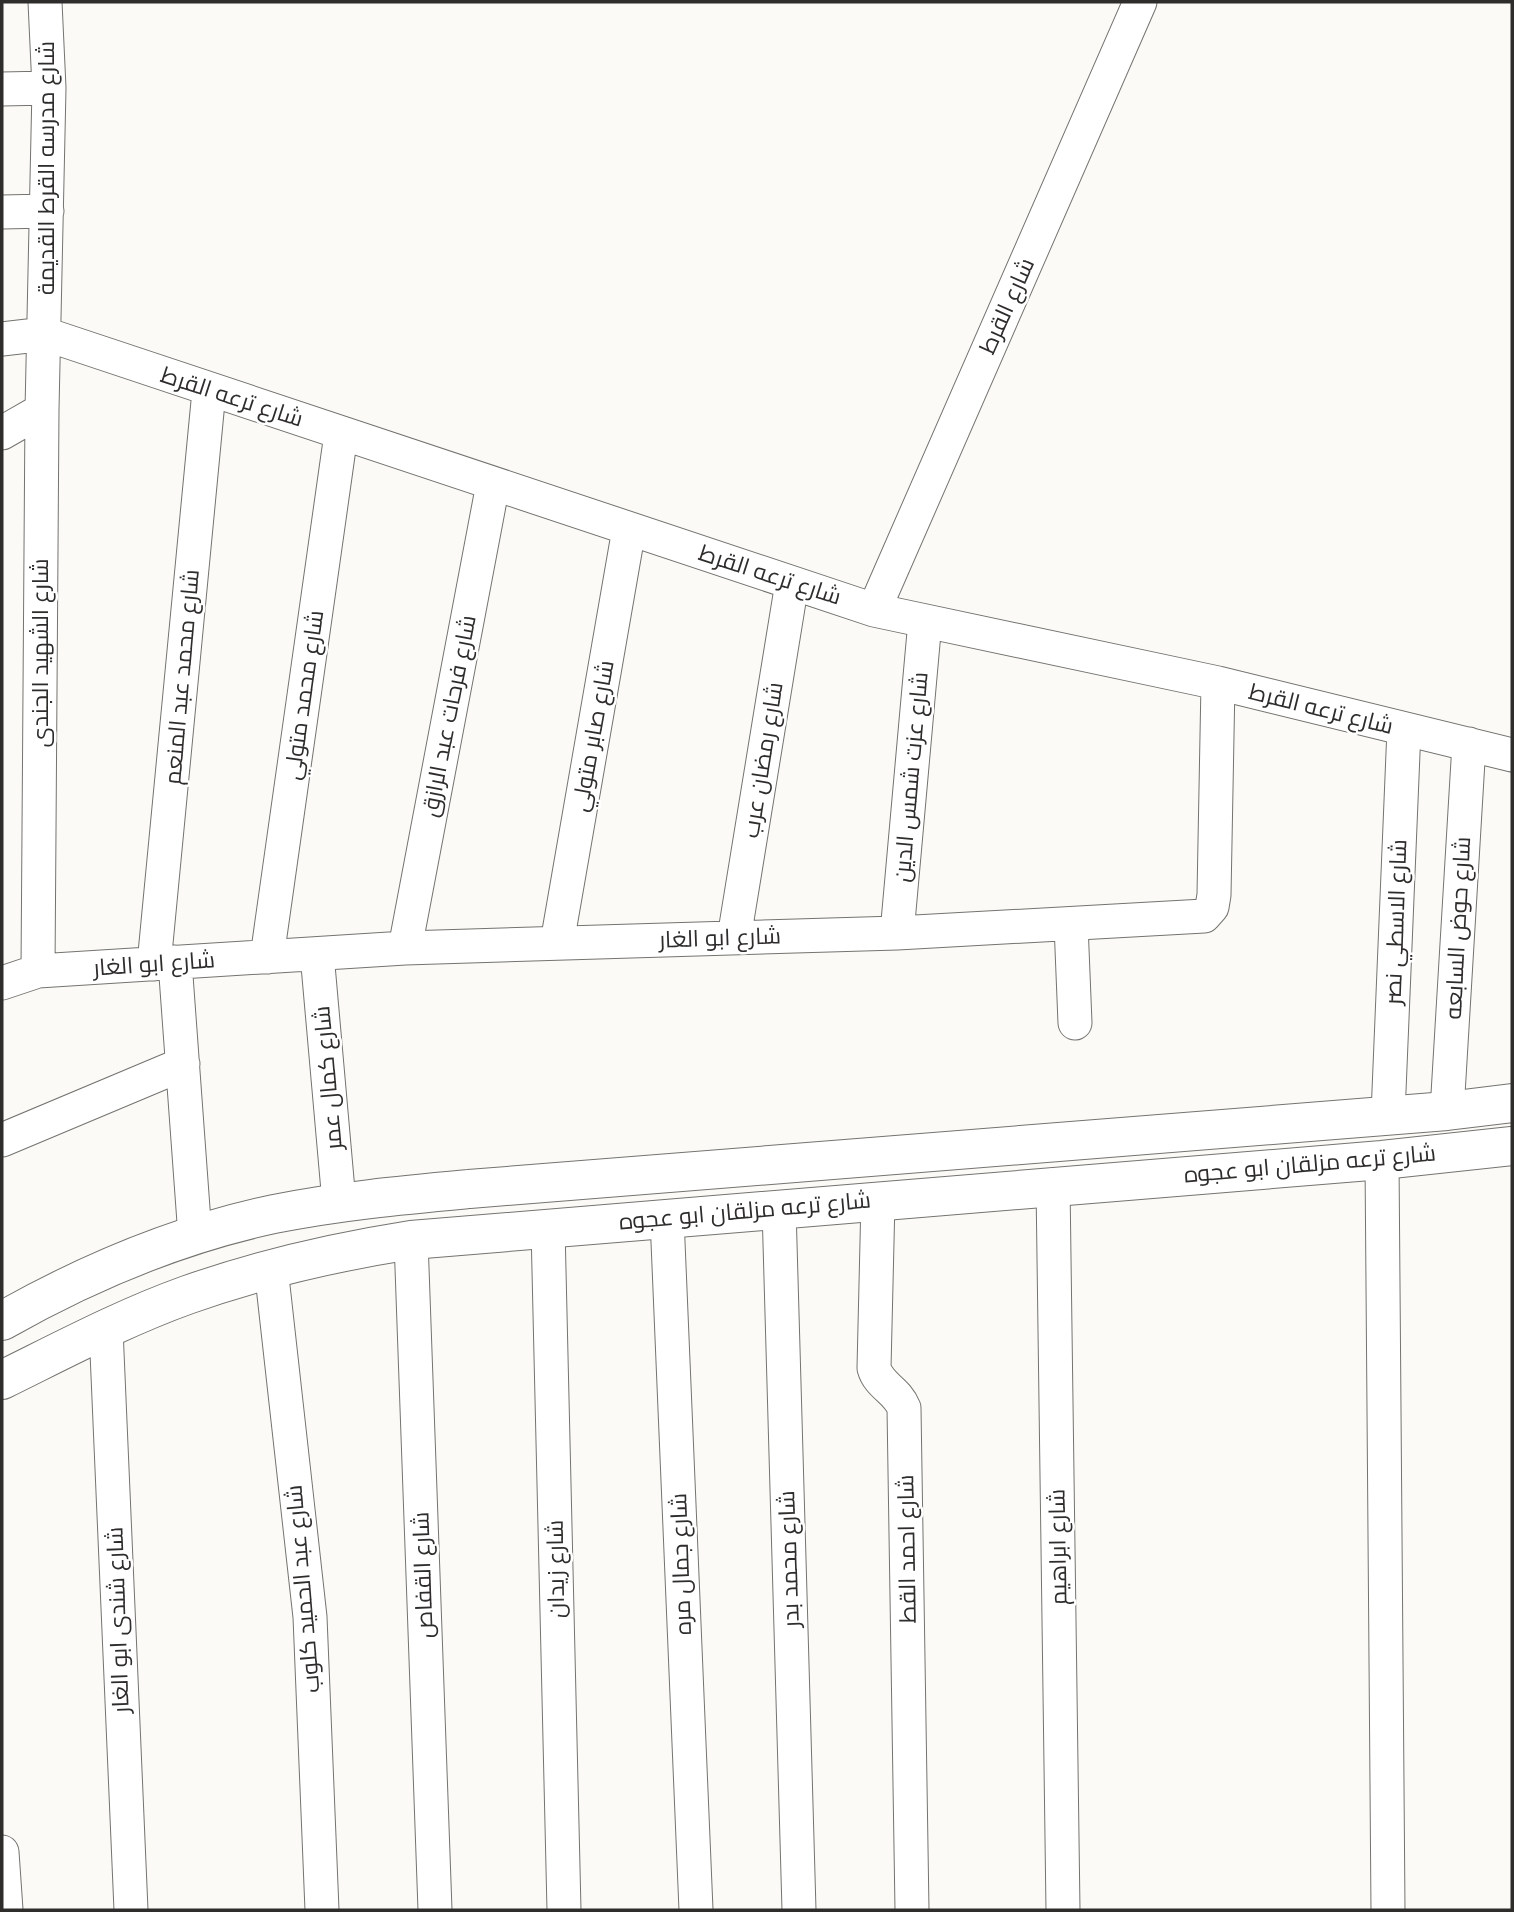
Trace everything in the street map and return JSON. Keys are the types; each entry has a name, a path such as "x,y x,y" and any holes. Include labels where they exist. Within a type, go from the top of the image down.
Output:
{"main road":[{"name":"شارع ترعه مزلقان ابو عجوه","path":"2,1321 42,1298 195,1236 271,1215 339,1202 483,1188 1447,1111 1512,1103"},
{"name":"شارع ترعه مزلقان ابو عجوه","path":"2,1380 106,1329 187,1295 271,1268 340,1252 411,1240 1382,1160 1512,1146"}],"street":[{"name":"شارع مدرسه القرط القديمة","path":"45,2 49,88 45,334"},
{"name":"شارع القرط","path":"874,610 1140,2"},
{"path":"2,89 49,88"},
{"path":"2,212 47,211"},
{"path":"2,339 45,334"},
{"name":"شارع ترعه القرط","path":"45,334 209,391 874,610 1219,683 1512,755"},
{"name":"شارع الشهيد الجندى","path":"38,971 42,410 45,334"},
{"name":"شارع محمد عبد المنعم","path":"195,1236 183,1064 165,963 209,391"},
{"path":"2,433 42,410"},
{"name":"شارع محمد متولي","path":"267,957 341,434"},
{"name":"شارع فرحات عبد الرازق","path":"405,948 493,484"},
{"name":"شارع صابر متولي","path":"557,943 629,529"},
{"name":"شارع رمضان عرب","path":"734,938 792,583"},
{"name":"شارع عزت شمس الدين","path":"897,933 925,621"},
{"name":"شارع ابو الغار","path":"2,983 38,971 405,948 897,933 1204,916 1212,907 1219,683"},
{"name":"شارع الاسطي نصر","path":"1388,1115 1404,729"},
{"name":"شارع حوض السابعه","path":"1447,1111 1469,744"},
{"path":"1071,924 1075,1023"},
{"name":"شارع كمال عمر","path":"317,954 339,1202"},
{"path":"2,1140 183,1064"},
{"path":"1382,1160 1388,1910"},
{"name":"شارع ابراهيم","path":"1053,1185 1063,1910"},
{"name":"شارع احمد القط","path":"878,1200 874,1368 880,1381 894,1391 904,1408 912,1910"},
{"name":"شارع محمد بدر","path":"779,1208 799,1910"},
{"name":"شارع جمال مره","path":"667,1218 696,1910"},
{"name":"شارع زيدان","path":"548,1228 564,1910"},
{"name":"شارع القفاص","path":"411,1240 435,1910"},
{"name":"شارع عبد الحميد كلوب","path":"271,1268 310,1617 321,1910"},
{"name":"شارع شندى ابو الغار","path":"106,1329 131,1910"},
{"path":"2,1852 6,1910"}]}
